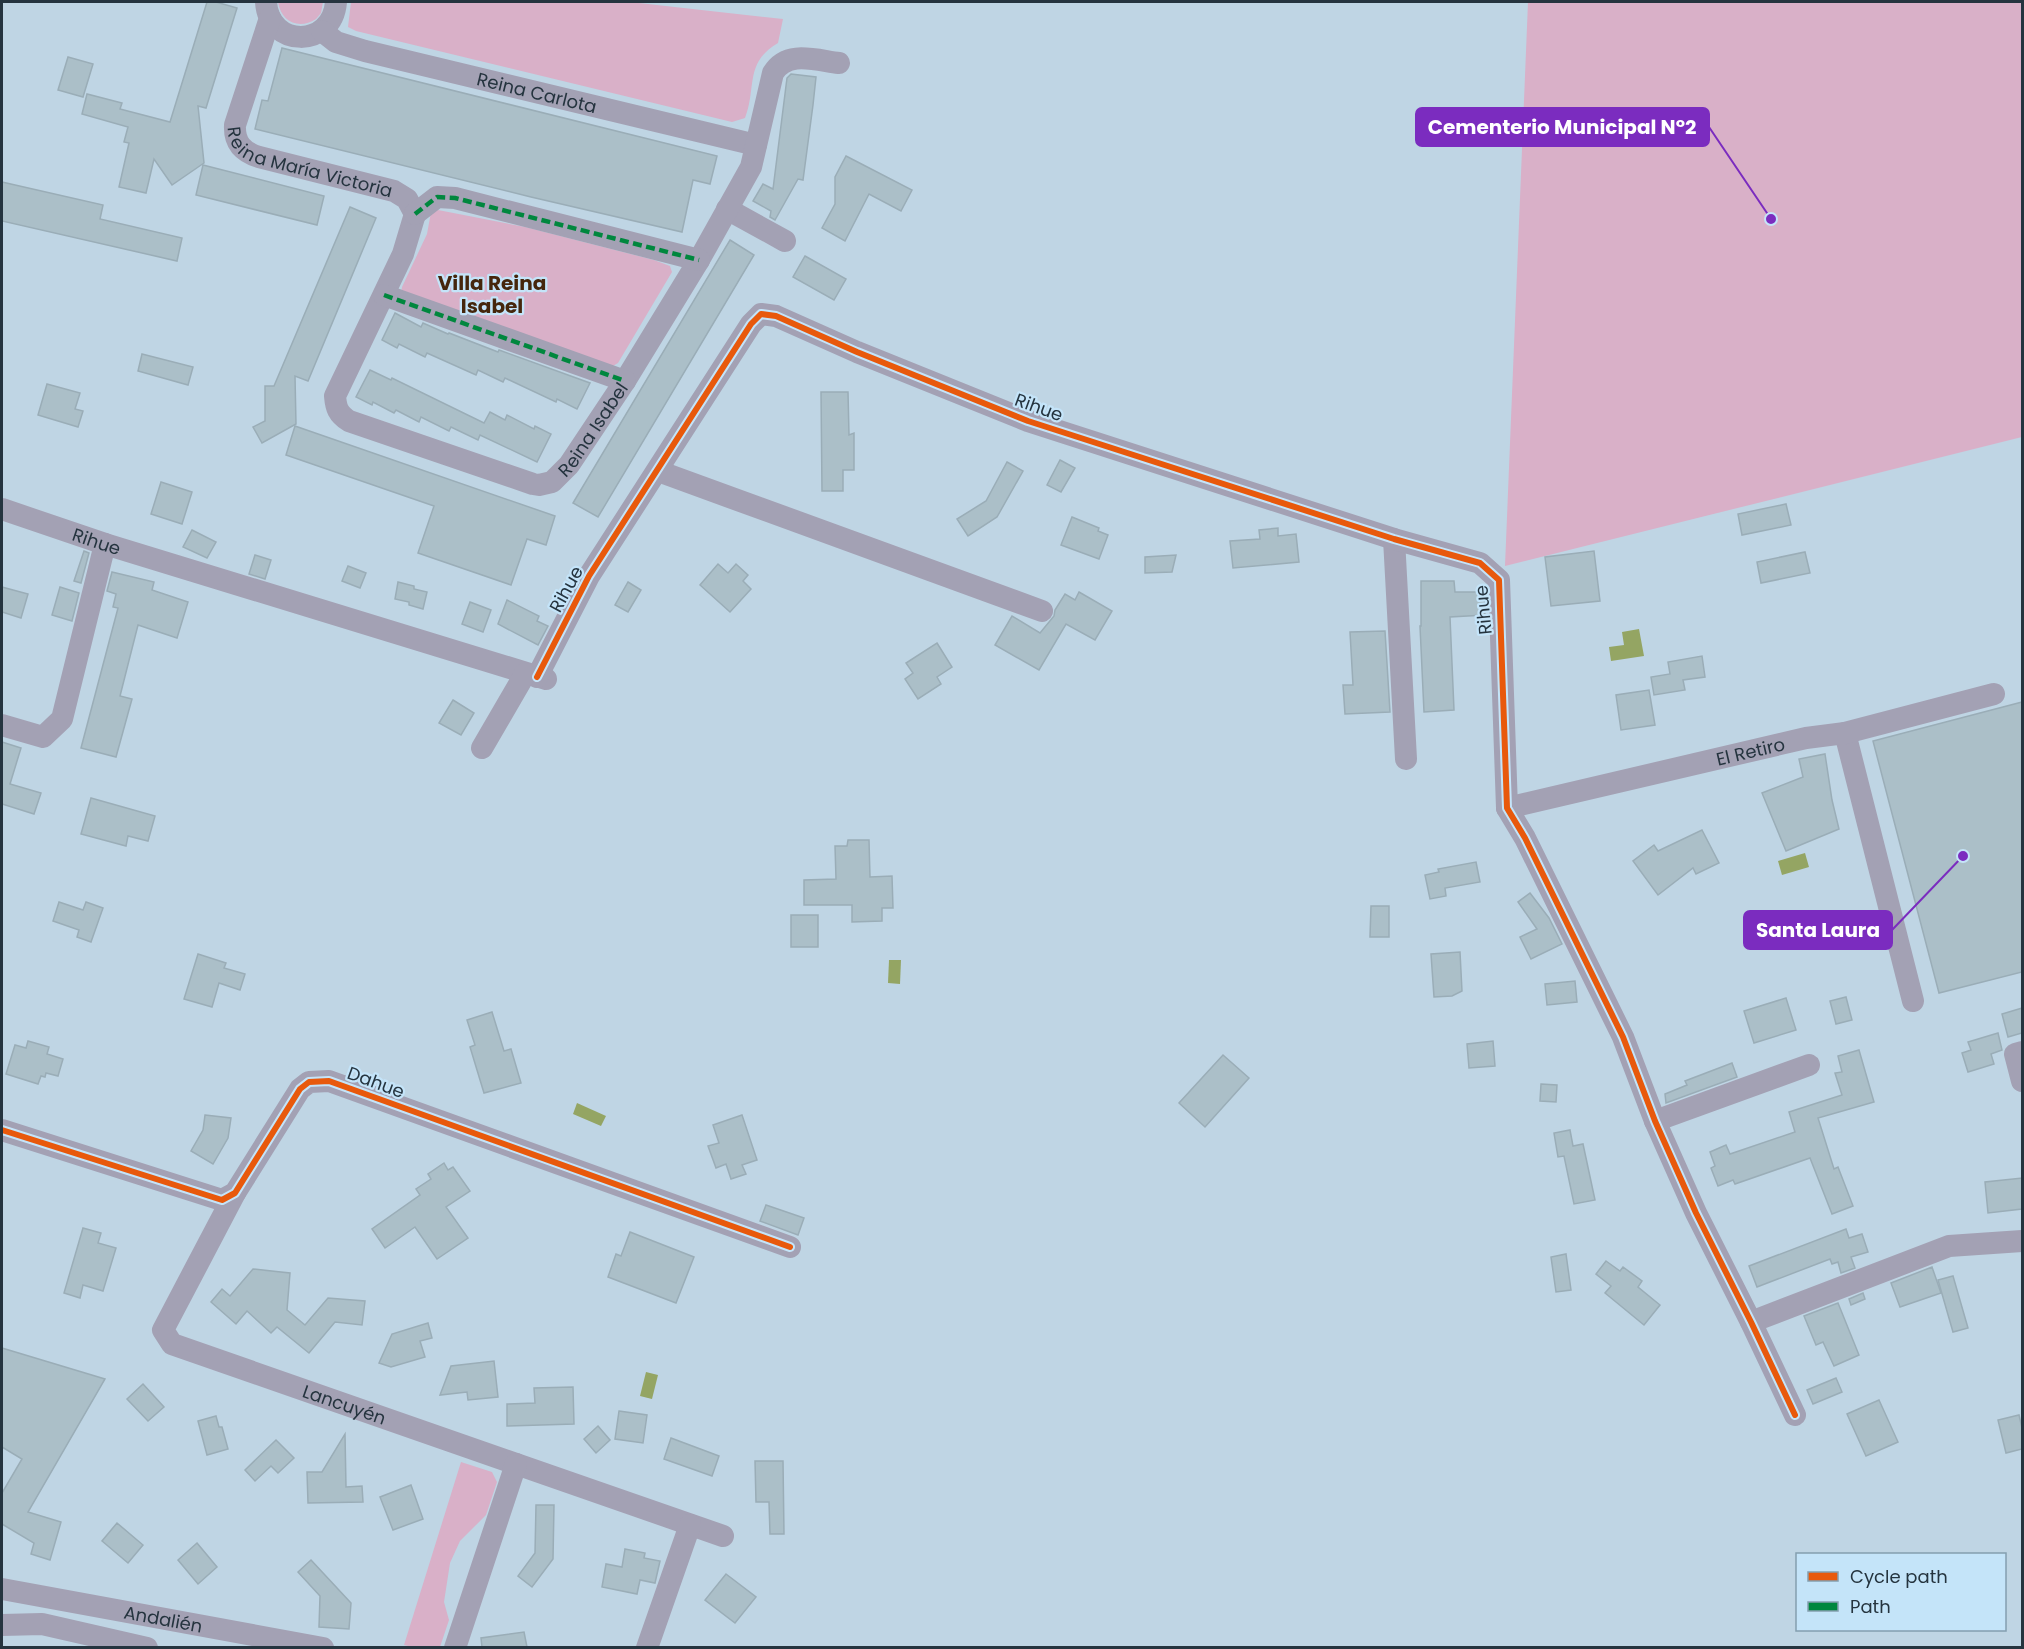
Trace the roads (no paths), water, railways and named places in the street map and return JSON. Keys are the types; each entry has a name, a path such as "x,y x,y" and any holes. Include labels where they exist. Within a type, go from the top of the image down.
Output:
{"street":[{"path":"268,10 279,30 300,38 322,31 330,23 335,13 336,2"},
{"name":"Reina María Victoria","path":"268,10 235,125 236,138 240,148 246,153 394,191 407,199 415,214 437,197 455,198 699,260"},
{"name":"Reina Carlota","path":"322,31 336,42 365,51 756,146"},
{"name":"Reina Isabel","path":"415,214 403,254 335,396 336,408 349,420 539,485 552,482 569,465 626,381 699,260 751,167 773,73 777,67 793,58 838,63"},
{"path":"728,209 785,241"},
{"path":"384,295 626,381"},
{"name":"Rihue","path":"2,509 105,544 536,677 589,576 751,324 761,314 776,316 857,352 1028,421 1394,539 1480,563 1499,580 1507,808"},
{"path":"658,471 1042,611"},
{"path":"1394,539 1406,759"},
{"path":"2,725 43,737 62,719 105,544"},
{"path":"483,748 536,677"},
{"name":"El Retiro","path":"1507,808 1806,738 1845,733 1994,694"},
{"path":"1845,733 1913,1000"},
{"path":"1507,808 1530,848 1623,1037 1655,1121 1696,1213 1752,1322 1795,1415"},
{"path":"2022,1052 2015,1054 2022,1081"},
{"path":"1655,1121 1809,1065"},
{"name":"Dahue","path":"172,1344 164,1330 235,1193 300,1089 309,1082 329,1081 790,1247"},
{"path":"2,1130 205,1196 222,1200 235,1193"},
{"path":"1752,1322 1949,1246 2022,1241"},
{"name":"Lancuyén","path":"172,1344 723,1536"},
{"path":"454,1647 516,1464"},
{"path":"647,1647 690,1524"},
{"name":"Andalién","path":"2,1589 323,1647"},
{"path":"2,1625 42,1624 147,1647"}],"place":[{"name":"Cementerio Municipal N°2","path":"1771,219"},
{"name":"Santa Laura","path":"1963,856"}],"district":[{"name":"Villa Reina Isabel","path":"492,294"}]}
